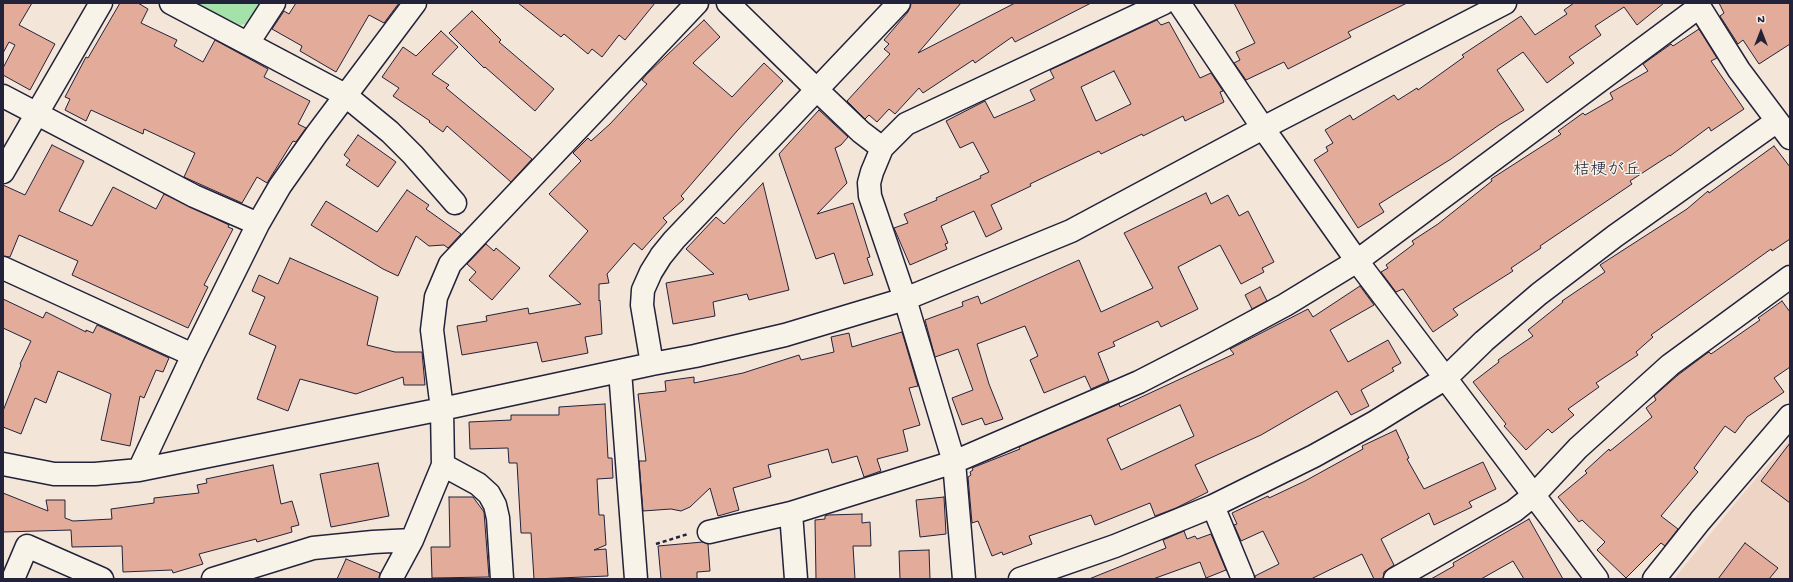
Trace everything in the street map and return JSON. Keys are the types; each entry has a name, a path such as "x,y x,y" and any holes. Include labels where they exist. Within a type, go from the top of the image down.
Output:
{"street":[{"path":"3,172 100,3"},
{"path":"170,3 345,95 390,132 413,155 455,203"},
{"path":"248,43 274,3"},
{"path":"139,470 193,355 258,224 280,186 345,95 414,3"},
{"path":"391,579 412,540 443,465 442,410 432,330 433,310 441,282 450,264 697,3"},
{"path":"728,3 816,90 861,132 882,148"},
{"path":"652,364 642,305 643,290 651,272 661,256 674,240 899,3"},
{"path":"964,579 954,462 904,299 870,196 869,183 872,172 882,148 906,124 1164,3"},
{"path":"1179,3 1263,128 1357,261 1597,579"},
{"path":"3,464 54,474 95,474 139,470 442,410 695,356 786,335 904,299 1071,231 1263,128 1505,3"},
{"path":"709,532 791,512 954,462 1139,382 1285,305 1357,261 1698,5 1739,70 1790,138"},
{"path":"3,96 194,196 258,224"},
{"path":"1020,579 1115,546 1213,506 1314,456 1368,426 1446,378 1484,341 1539,294 1615,236 1776,121"},
{"path":"3,268 193,355"},
{"path":"1395,579 1514,511 1534,495 1578,448 1670,366 1790,277"},
{"path":"620,371 636,579"},
{"path":"1654,579 1723,493 1790,416"},
{"path":"443,465 478,484 489,494 495,505 498,518 502,579"},
{"path":"1213,506 1242,579"},
{"path":"791,512 796,579"},
{"path":"213,579 313,548 372,542 412,540"},
{"path":"13,579 27,546 102,579"}],"path":[{"path":"634,550 700,530 709,532"}],"shaded area":[{"path":"1790,439 1790,579 1674,579 1737,501"}],"green space":[{"path":"195,3 266,3 253,23 240,25"}],"building":[{"path":"3,3 32,3 19,25 55,44 30,90 3,75 3,68 15,45 9,42 3,53"},
{"path":"120,3 138,3 148,9 141,23 177,40 174,46 203,62 215,40 268,69 264,77 310,101 298,124 306,128 296,142 293,141 267,183 257,177 242,203 184,177 195,153 144,129 143,134 91,110 86,121 65,110 70,99 65,97 86,57 88,58"},
{"path":"296,3 399,3 384,23 369,15 336,72 300,51 302,46 272,29 284,11 289,14"},
{"path":"518,3 655,3 625,40 619,35 602,57 592,49 588,54 564,34 561,37"},
{"path":"911,3 961,3 918,53 1015,3 1091,3 1015,42 1012,37 975,63 973,60 923,93 919,88 895,114 889,109 877,122 869,115 865,119 847,101 890,54 884,49 889,44 884,40 908,12"},
{"path":"1234,3 1407,3 1348,32 1351,37 1288,69 1284,62 1246,80 1234,63 1240,60 1236,52 1255,43"},
{"path":"1574,3 1664,3 1637,25 1624,7 1595,26 1601,35 1569,57 1574,63 1547,83 1523,52 1497,70 1524,110 1499,125 1451,159 1379,204 1384,212 1358,228 1314,160 1328,151 1326,147 1333,143 1325,130 1350,115 1353,120 1394,95 1398,100 1417,88 1418,90 1464,57 1462,55 1521,16 1535,35 1567,14 1564,10"},
{"path":"1719,3 1790,3 1790,44 1759,64 1743,40 1738,44 1720,16 1724,13"},
{"path":"472,11 501,40 499,42 554,89 535,111 485,67 484,68 449,33"},
{"path":"704,20 720,37 693,63 732,97 764,63 783,81 737,131 681,196 684,199 663,218 667,222 642,250 634,243 607,274 609,283 599,284 602,334 585,337 588,353 542,362 537,342 462,355 457,326 487,321 486,316 528,308 529,314 581,304 549,276 588,231 549,194 581,161 573,153 588,138 591,141 610,124 647,84 642,80 646,75"},
{"path":"1157,20 1161,25 1169,22 1200,78 1211,73 1223,91 1220,92 1224,102 1185,121 1183,116 1143,136 1142,134 1101,154 1099,151 1030,184 1031,186 991,205 1002,229 986,237 974,211 941,226 948,243 945,244 947,249 910,265 894,228 908,223 904,214 937,200 936,198 981,178 980,176 989,172 973,142 960,148 946,121 985,101 994,118 1035,100 1030,90 1054,78 1050,70","holes":["1114,71 1131,104 1096,121 1081,87"]},
{"path":"1699,29 1717,58 1711,61 1744,109 1711,131 1709,127 1670,156 1630,181 1632,184 1540,246 1541,248 1511,268 1513,271 1453,309 1458,315 1433,332 1403,289 1396,292 1381,272 1388,268 1386,265 1414,244 1412,241 1438,224 1492,181 1491,179 1561,134 1558,131 1583,113 1585,115 1613,99 1610,93 1648,71 1643,64 1671,44 1673,46"},
{"path":"441,31 458,47 432,74 449,85 446,88 532,159 511,182 447,126 443,132 429,122 430,121 393,96 399,88 382,77 403,47 416,56"},
{"path":"819,110 848,137 841,145 835,148 847,183 817,214 853,203 870,257 867,258 873,275 844,284 834,253 816,259 779,154"},
{"path":"358,135 396,162 378,187 346,165 350,160 344,155"},
{"path":"52,145 84,161 59,211 92,226 113,187 156,209 164,194 229,225 228,227 233,229 204,285 208,287 188,328 72,275 78,261 19,235 10,257 3,256 3,185 25,195"},
{"path":"1774,146 1790,167 1790,239 1772,251 1771,249 1651,335 1653,337 1636,352 1638,355 1596,383 1599,387 1568,409 1574,415 1552,433 1548,429 1526,450 1504,426 1506,424 1473,382 1499,362 1498,360 1533,336 1528,330 1563,302 1562,301 1605,272 1600,265 1687,209 1708,191 1709,193"},
{"path":"763,183 789,290 749,300 747,294 713,302 715,316 673,324 666,283 714,274 686,249 716,217 724,224"},
{"path":"407,190 429,205 426,209 461,234 448,248 444,245 429,246 416,236 398,276 383,269 311,225 326,201 377,232"},
{"path":"1206,193 1211,204 1228,195 1239,216 1248,211 1274,262 1262,268 1264,272 1241,284 1220,245 1178,267 1198,309 1161,327 1158,321 1113,342 1115,346 1098,353 1109,381 1091,389 1085,376 1044,393 1030,360 1038,356 1025,326 977,344 989,384 1003,419 985,425 982,418 962,425 952,398 973,390 958,349 935,357 925,320 963,306 962,302 978,296 981,304 1079,260 1101,312 1153,288 1124,233"},
{"path":"486,244 494,251 496,248 520,268 492,300 469,280 476,272 467,264"},
{"path":"290,258 378,297 367,345 395,352 422,352 425,385 404,385 403,377 356,394 300,379 288,411 257,399 276,346 249,334 265,297 252,291 259,275 278,284"},
{"path":"1360,286 1374,305 1330,330 1348,362 1388,340 1401,363 1392,368 1394,371 1361,390 1369,406 1351,415 1337,391 1261,435 1195,465 1208,492 1176,508 1155,516 1150,503 1095,525 1091,515 1029,536 1032,544 1003,555 1002,552 992,556 978,521 972,523 968,477 971,475 970,472 973,470 972,468 1020,449 1019,447 1119,404 1120,407 1234,354 1230,349 1308,309 1313,317","holes":["1180,405 1194,436 1121,470 1107,439"]},
{"path":"1260,287 1267,301 1252,309 1245,295"},
{"path":"3,299 43,318 46,312 86,332 86,330 93,333 97,325 169,358 163,372 156,370 144,398 140,396 130,446 101,440 111,394 58,371 46,403 35,398 21,434 3,427 3,411 21,365 20,364 31,341 3,328"},
{"path":"1782,301 1790,312 1790,367 1774,378 1784,392 1747,417 1735,433 1725,426 1694,468 1698,472 1661,516 1678,529 1665,546 1661,543 1626,578 1597,550 1605,542 1582,520 1579,522 1558,497 1587,473 1585,471 1609,449 1610,451 1652,417 1646,408 1656,400 1654,396 1678,375 1706,354 1709,352 1711,354 1760,320 1758,318"},
{"path":"902,332 918,386 909,388 920,425 903,430 908,451 877,459 881,471 864,477 857,456 832,463 828,449 768,465 771,477 733,488 739,510 718,516 710,488 690,507 681,511 671,509 643,511 639,461 646,461 638,394 666,391 665,381 694,377 694,383 743,373 799,355 801,360 834,352 831,337 849,333 852,347"},
{"path":"605,404 608,458 612,458 613,478 597,479 599,515 604,515 606,545 594,550 606,549 608,576 534,579 531,533 521,533 517,463 509,463 508,448 470,449 469,422 511,420 511,415 559,415 559,407"},
{"path":"1396,430 1409,458 1407,459 1424,489 1483,462 1496,489 1469,502 1472,507 1434,525 1429,513 1381,539 1394,565 1384,572 1383,579 1374,579 1362,554 1311,579 1255,579 1255,576 1279,564 1263,531 1241,541 1234,525 1237,524 1232,513 1305,481 1363,449 1362,446"},
{"path":"1790,443 1790,503 1761,481"},
{"path":"378,463 389,516 331,527 320,474"},
{"path":"273,465 281,504 292,501 299,525 291,527 292,532 257,542 256,539 199,554 203,564 173,573 172,570 123,572 122,546 72,547 71,530 3,532 3,493 48,511 46,500 65,500 65,518 73,521 112,519 111,509 154,503 154,498 199,493 197,485 207,483 206,479"},
{"path":"449,497 473,497 484,512 489,577 432,578 431,547 450,547"},
{"path":"944,497 946,534 920,537 916,500"},
{"path":"862,514 862,523 870,522 871,546 853,546 855,579 816,579 815,520 825,519 825,516 828,515"},
{"path":"1529,519 1563,579 1524,579 1513,561 1481,579 1431,579 1454,566 1453,563"},
{"path":"1184,531 1187,539 1195,536 1197,539 1211,534 1226,570 1206,578 1200,562 1153,579 1089,579 1166,548 1163,540"},
{"path":"703,542 708,544 710,571 697,572 697,579 661,579 658,546"},
{"path":"1745,543 1778,568 1769,579 1718,579"},
{"path":"929,550 930,579 900,579 899,551"},
{"path":"346,559 380,573 379,579 337,579"}],"district":[{"name":"桔梗が丘","path":"1607,171"}]}
